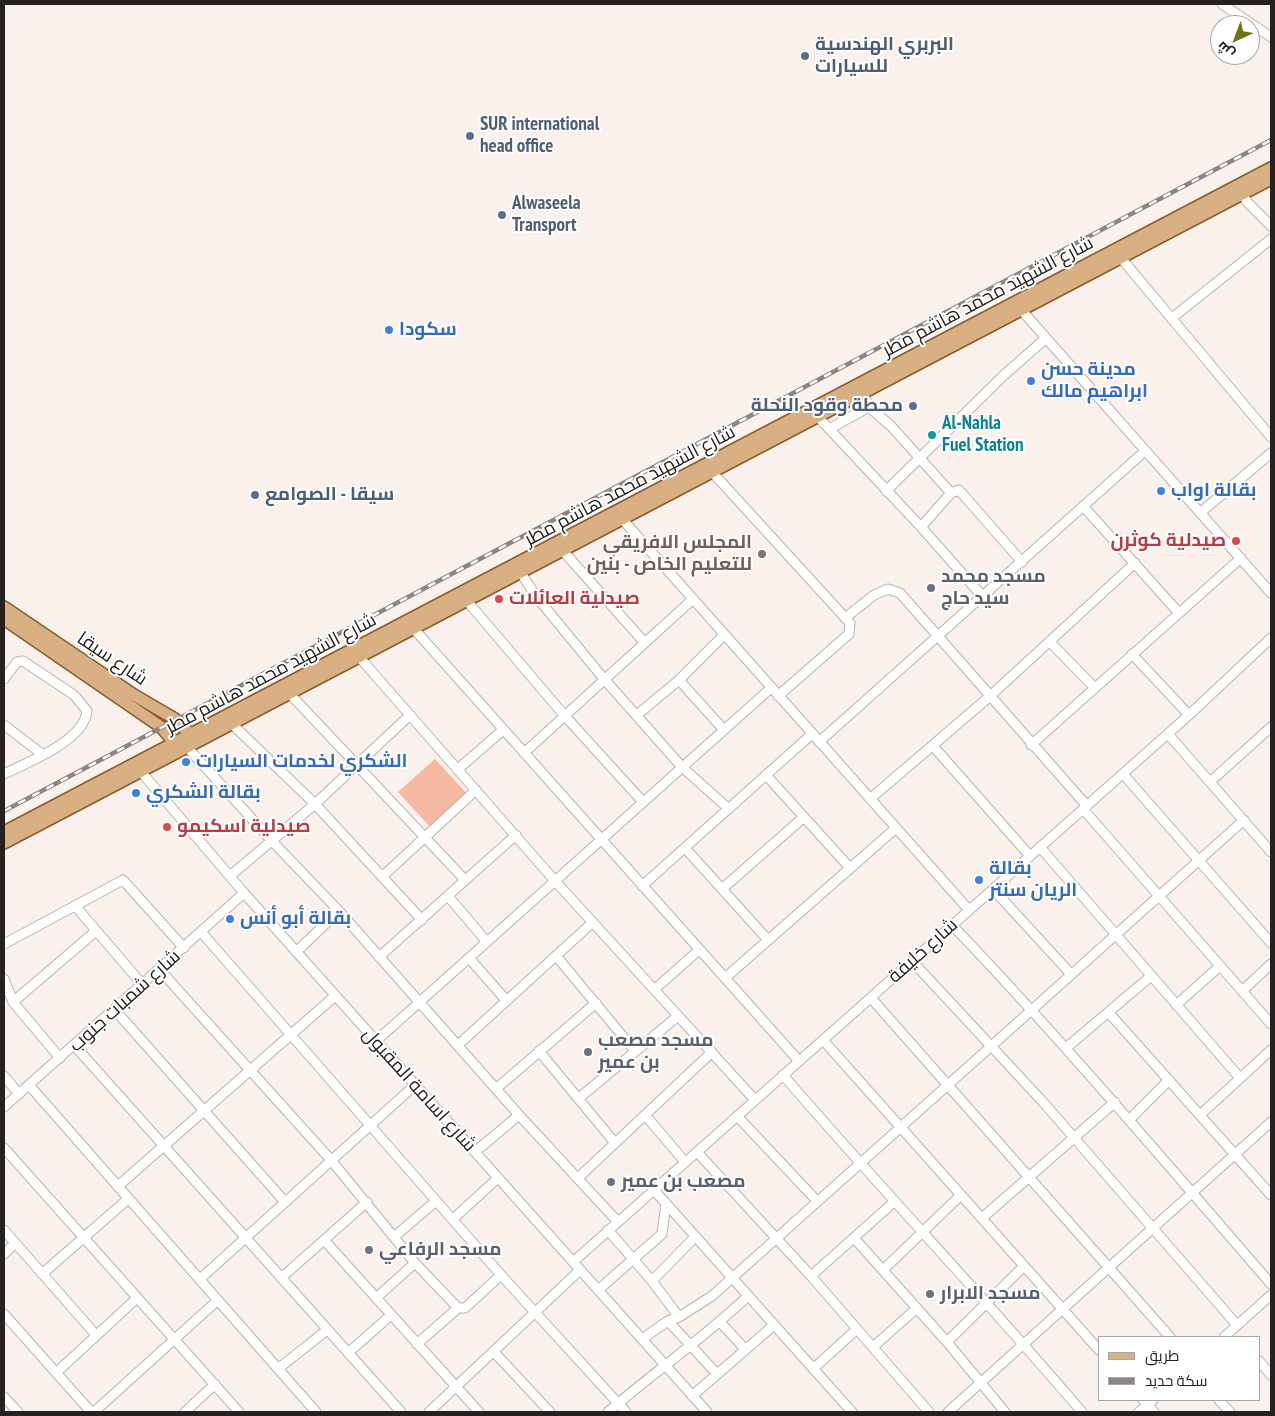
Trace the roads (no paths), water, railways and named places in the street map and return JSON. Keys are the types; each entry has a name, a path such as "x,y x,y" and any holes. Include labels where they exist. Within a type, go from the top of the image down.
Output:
{"main road":[{"name":"شارع الشهيد محمد هاشم مطر","path":"1018,307 1122,258 1241,190 1271,168"},
{"name":"شارع الشهيد محمد هاشم مطر","path":"4,832 181,747 1241,190 1271,180"},
{"name":"شارع الشهيد محمد هاشم مطر","path":"195,739 232,724 819,418 862,390"},
{"name":"شارع سيقا","path":"4,607 134,695 175,719 195,739"},
{"name":"شارع سيقا","path":"4,619 161,727 181,747"},
{"name":"شارع الشهيد محمد هاشم مطر","path":"4,843 138,768"}],"street":[{"path":"1222,4 1271,37"},
{"path":"1241,190 1258,215 1271,226"},
{"path":"1172,318 1271,239"},
{"path":"1122,258 1271,437"},
{"path":"1018,307 1271,593"},
{"path":"886,491 1003,376 1046,339"},
{"path":"862,390 869,407 891,426 951,493"},
{"path":"829,429 869,407"},
{"path":"819,418 921,527 983,598"},
{"path":"819,742 983,598 1145,451"},
{"path":"1200,513 1271,453"},
{"path":"713,473 850,623 849,634 778,696"},
{"path":"921,527 951,493 955,490 962,492 1022,562"},
{"path":"1083,506 1180,613"},
{"path":"623,520 969,910"},
{"path":"563,551 645,643"},
{"path":"1031,745 1241,558"},
{"path":"870,799 990,697 1135,563"},
{"path":"521,573 535,595 604,679 682,767 729,809"},
{"path":"845,618 874,595 888,589 895,590 904,598 1271,1024"},
{"path":"524,752 693,599"},
{"path":"467,602 564,715 643,802"},
{"path":"414,629 799,1061"},
{"path":"637,715 679,680 724,635"},
{"name":"شارع خليفة","path":"573,1262 1168,734 1271,638"},
{"path":"1050,642 1095,688"},
{"path":"1132,654 1189,715"},
{"path":"360,658 555,881 755,1100"},
{"path":"4,679 17,662 23,661 74,695 87,711 86,718 68,740 4,774"},
{"path":"679,680 724,730"},
{"path":"376,1041 771,688"},
{"path":"290,694 465,880"},
{"path":"230,876 315,804 410,715"},
{"path":"232,724 315,804 422,920"},
{"path":"4,725 42,754"},
{"path":"1210,782 1271,727"},
{"path":"458,769 503,730"},
{"path":"642,886 812,734"},
{"path":"1168,734 1271,852"},
{"path":"933,746 1030,856"},
{"path":"181,747 339,911 519,1115 618,1222"},
{"name":"شارع اسامة المقبول","path":"138,768 296,952 707,1412"},
{"path":"1122,774 1271,943"},
{"path":"766,775 850,868"},
{"path":"382,876 476,790"},
{"path":"722,889 804,817"},
{"path":"642,1339 668,1321 700,1305 1244,820"},
{"path":"725,978 896,828"},
{"path":"380,957 516,835"},
{"path":"685,848 768,940"},
{"path":"1040,848 1240,1078"},
{"path":"4,944 76,907 123,880 184,948"},
{"path":"993,889 1070,974"},
{"name":"شارع شمبات جنوب","path":"4,1107 202,932 244,892"},
{"path":"448,896 487,942"},
{"path":"76,907 142,984"},
{"path":"296,952 339,911"},
{"path":"458,1045 593,922"},
{"path":"952,925 1031,1008 1115,1102 1271,1284"},
{"path":"13,1002 96,931"},
{"path":"202,932 501,1275 626,1412"},
{"path":"654,990 699,950"},
{"path":"557,956 635,1052"},
{"path":"469,958 506,1000"},
{"path":"912,961 992,1045 1074,1138 1153,1229 1236,1331 1271,1296"},
{"path":"1242,991 1271,964"},
{"path":"1176,1005 1220,966"},
{"path":"160,969 250,1072 331,1160 415,1262 458,1308"},
{"path":"1066,1048 1151,976"},
{"path":"4,979 13,1002 60,1058"},
{"path":"118,1186 335,996"},
{"path":"871,998 1169,1336"},
{"path":"497,1088 596,1003"},
{"path":"114,1009 285,1202"},
{"path":"1109,1013 1271,1195"},
{"path":"579,1098 678,1016"},
{"path":"823,1040 1098,1349"},
{"path":"74,1046 401,1412"},
{"path":"1200,1115 1271,1050"},
{"path":"539,1051 615,1143"},
{"path":"578,1178 712,1052"},
{"path":"783,1075 894,1202 1024,1343 1082,1412"},
{"path":"4,1076 19,1094"},
{"path":"1130,1119 1169,1080"},
{"path":"29,1085 128,1199 280,1368 316,1412"},
{"path":"200,1279 415,1085"},
{"path":"982,1218 1115,1102"},
{"path":"475,1152 519,1115"},
{"path":"646,1116 686,1162"},
{"path":"737,1116 817,1200"},
{"path":"948,1412 1271,1122"},
{"path":"4,1148 239,1412"},
{"path":"697,1152 811,1276 928,1412"},
{"path":"453,1219 498,1178"},
{"path":"654,1190 852,1412"},
{"path":"884,1270 961,1196"},
{"path":"42,1274 128,1199"},
{"path":"394,1237 436,1201"},
{"path":"281,1278 367,1202"},
{"path":"811,1276 855,1239 894,1202"},
{"path":"598,1290 662,1234 666,1204"},
{"path":"4,1230 96,1335"},
{"path":"608,1230 652,1281 679,1317"},
{"path":"652,1281 695,1237"},
{"path":"855,1239 947,1342 1005,1412"},
{"path":"324,1240 479,1412"},
{"path":"4,1254 15,1243"},
{"path":"376,1298 415,1262"},
{"path":"947,1342 1024,1266"},
{"path":"429,1412 537,1313 580,1270"},
{"path":"417,1344 458,1308 465,1308 501,1275"},
{"path":"608,1412 664,1366 692,1346 748,1296"},
{"path":"57,1372 137,1298"},
{"path":"4,1314 93,1412 218,1300"},
{"path":"873,1347 917,1308"},
{"path":"348,1353 391,1315"},
{"path":"668,1321 717,1374"},
{"path":"720,1322 745,1349"},
{"path":"692,1396 774,1325"},
{"path":"280,1368 327,1330"},
{"path":"813,1369 857,1330"},
{"path":"494,1352 550,1412"},
{"path":"1260,1362 1271,1375"},
{"path":"185,1412 215,1384"},
{"path":"4,1397 18,1412"},
{"path":"1139,1412 1148,1401 1154,1412"},
{"path":"1220,1401 1230,1412"}],"railway":[{"path":"4,811 1271,140"}],"place":[{"name":"البربري الهندسية للسيارات","path":"805,56"},
{"name":"SUR international head office","path":"470,136"},
{"name":"Alwaseela Transport","path":"502,215"},
{"name":"سكودا","path":"389,330"},
{"name":"مدينة حسن ابراهيم مالك","path":"1031,381"},
{"name":"محطة وقود النحلة","path":"913,406"},
{"name":"Al-Nahla Fuel Station","path":"932,435"},
{"name":"بقالة اواب","path":"1161,491"},
{"name":"سيقا - الصوامع","path":"255,495"},
{"name":"صيدلية كوثرن","path":"1236,541"},
{"name":"المجلس الافريقي للتعليم الخاص - بنين","path":"762,554"},
{"name":"مسجد محمد سيد حاج","path":"931,588"},
{"name":"صيدلية العائلات","path":"499,599"},
{"name":"الشكري لخدمات السيارات","path":"186,762"},
{"name":"بقالة الشكري","path":"136,793"},
{"name":"صيدلية اسكيمو","path":"167,827"},
{"name":"بقالة الريان سنتر","path":"979,880"},
{"name":"بقالة أبو أنس","path":"230,919"},
{"name":"مسجد مصعب بن عمير","path":"588,1052"},
{"name":"مصعب بن عمير","path":"611,1182"},
{"name":"مسجد الرفاعي","path":"369,1250"},
{"name":"مسجد الابرار","path":"930,1294"}]}
